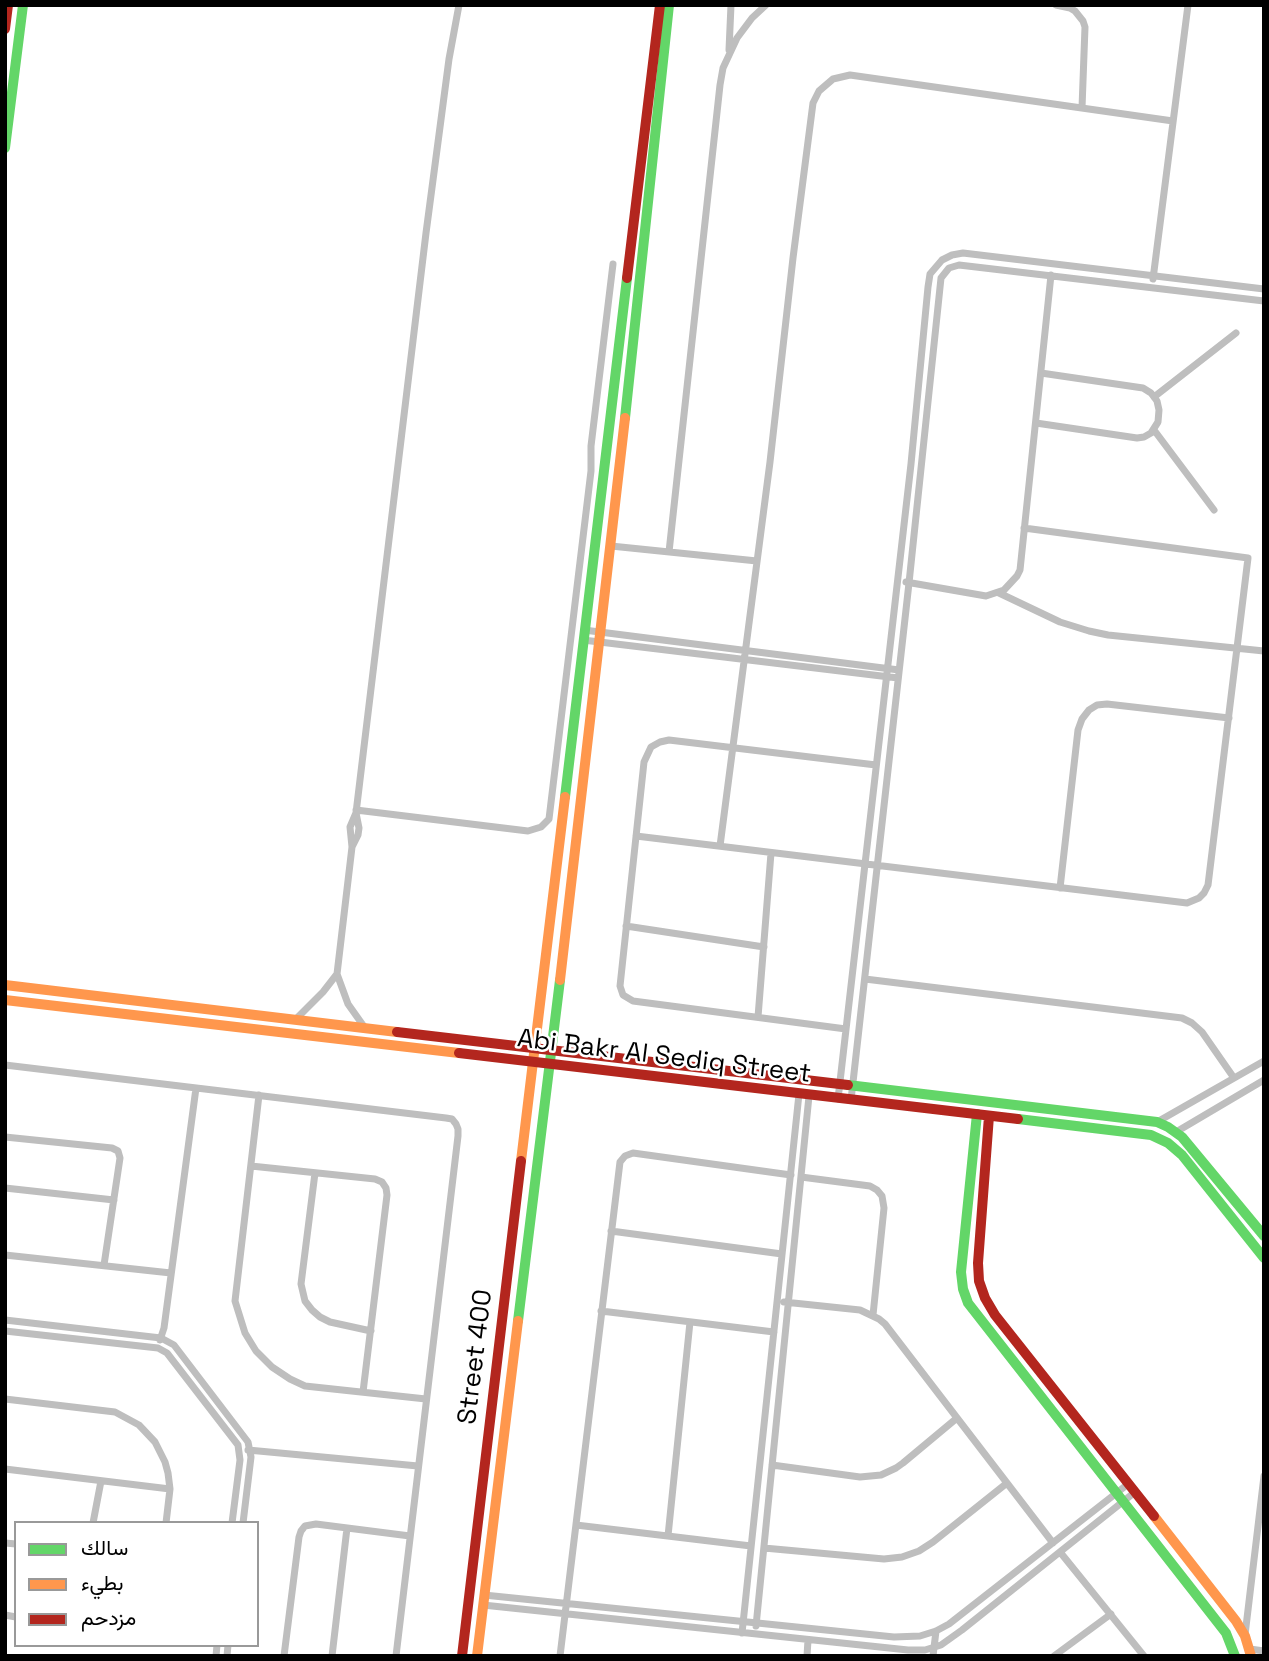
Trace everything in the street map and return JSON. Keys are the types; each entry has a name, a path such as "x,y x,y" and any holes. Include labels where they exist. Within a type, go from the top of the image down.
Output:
{"main road":[{"path":"5,29 8,5"},
{"path":"5,148 23,5"},
{"name":"Street 400","path":"462,1656 660,5"},
{"name":"Street 400","path":"477,1656 551,1065 611,546 669,5"},
{"name":"Abi Bakr Al Sediq Street","path":"5,985 1157,1122 1182,1137 1264,1236"},
{"path":"65,1007 67,993"},
{"name":"Abi Bakr Al Sediq Street","path":"5,1000 1151,1135 1168,1143 1182,1155 1264,1258"},
{"path":"977,1114 961,1272 965,1296 972,1309 1226,1633 1235,1656"},
{"path":"989,1116 978,1263 982,1290 995,1315 1236,1621 1251,1652"},
{"path":"468,1604 483,1600"}],"street":[{"path":"366,1028 348,1004 337,974 352,847 350,827 356,811 426,233 458,5"},
{"path":"729,55 730,5"},
{"path":"669,552 723,68 744,28 766,5"},
{"path":"1056,5 1070,8 1083,21 1085,34 1082,108"},
{"path":"1152,287 1188,5"},
{"path":"720,846 813,103 818,91 833,79 850,75 1173,121"},
{"path":"838,1099 887,673 928,280 938,263 947,257 963,253 1264,289"},
{"path":"356,811 528,831 541,827 549,818 613,264"},
{"path":"851,1100 941,278 949,268 959,265 1264,300"},
{"path":"897,580 980,596 999,593 1009,586 1020,570 1051,275"},
{"path":"1154,397 1236,333"},
{"path":"1036,423 1137,438 1148,435 1158,422 1159,410 1154,397 1147,390 1041,373"},
{"path":"1154,430 1214,510"},
{"path":"636,836 1187,903 1199,898 1208,885 1248,558 1024,528"},
{"path":"611,546 757,561"},
{"path":"999,593 1060,622 1089,631 1264,651"},
{"path":"584,635 899,674"},
{"path":"1059,888 1078,730 1089,710 1097,705 1107,704 1228,718"},
{"path":"846,1029 633,1001 621,992 644,762 651,747 669,740 876,765"},
{"path":"758,1017 771,853"},
{"path":"626,926 764,947"},
{"path":"295,1020 337,974"},
{"path":"865,979 1182,1018 1202,1032 1234,1078"},
{"path":"1157,1122 1264,1061"},
{"path":"5,1065 446,1118 452,1119 456,1124 458,1136 396,1656"},
{"path":"1176,1132 1264,1080"},
{"path":"158,1348 196,1088"},
{"path":"258,1095 235,1301 245,1333 264,1360 290,1379 305,1386 426,1399"},
{"path":"742,1633 790,1175 804,1095"},
{"path":"755,1634 801,1177 804,1095"},
{"path":"5,1137 118,1151 120,1157 104,1265"},
{"path":"560,1656 618,1166 630,1153 790,1175"},
{"path":"251,1166 375,1179 382,1182 386,1188 363,1392"},
{"path":"315,1172 301,1284 305,1301 320,1317 330,1322 371,1331"},
{"path":"801,1177 870,1186 882,1196 884,1208 873,1315"},
{"path":"5,1188 114,1200"},
{"path":"611,1231 782,1254"},
{"path":"5,1255 171,1273"},
{"path":"777,1302 860,1310 885,1324 1053,1543"},
{"path":"601,1311 774,1332"},
{"path":"5,1320 161,1338 174,1345 243,1434 250,1450 243,1521"},
{"path":"668,1536 690,1322"},
{"path":"5,1331 158,1348 167,1353 236,1440 240,1450 232,1521"},
{"path":"5,1399 115,1412 130,1419 148,1433 161,1451 169,1473 166,1521"},
{"path":"772,1465 860,1477 881,1475 909,1459 957,1418"},
{"path":"240,1450 418,1466"},
{"path":"5,1469 170,1489"},
{"path":"1245,1636 1264,1476"},
{"path":"93,1521 101,1481"},
{"path":"764,1548 884,1559 902,1557 933,1542 1007,1483"},
{"path":"483,1600 565,1614 923,1653 934,1651 962,1630 1060,1552 1131,1488"},
{"path":"483,1600 566,1603 904,1637 925,1635 949,1625 1053,1543 1120,1497"},
{"path":"284,1656 300,1531 304,1526 310,1524 410,1536"},
{"path":"576,1525 751,1546"},
{"path":"331,1656 347,1528"},
{"path":"1060,1552 1144,1656"},
{"path":"1054,1656 1111,1614"},
{"path":"934,1651 936,1632"},
{"path":"923,1653 925,1635"},
{"path":"807,1656 808,1640"},
{"path":"1251,1652 1264,1651"}],"traffic: fast":[{"path":"5,148 23,5"},
{"path":"625,418 669,5"},
{"path":"565,797 627,278"},
{"path":"518,1321 560,980"},
{"path":"848,1085 1157,1122 1182,1137 1264,1236"},
{"path":"977,1114 961,1272 968,1303 1226,1633 1235,1656"},
{"path":"1018,1119 1151,1135 1168,1143 1182,1155 1264,1258"}],"traffic: slow":[{"path":"560,980 625,418"},
{"path":"521,1161 565,797"},
{"path":"5,985 397,1032"},
{"path":"5,1000 459,1053"},
{"path":"477,1656 518,1321"},
{"path":"1154,1516 1236,1621 1245,1636 1251,1656"}],"traffic: jam":[{"path":"5,29 8,5"},
{"path":"627,278 660,5"},
{"path":"397,1032 848,1085"},
{"path":"459,1053 1018,1119"},
{"path":"989,1116 978,1263 979,1281 985,1298 995,1315 1154,1516"},
{"path":"462,1656 521,1161"}]}
